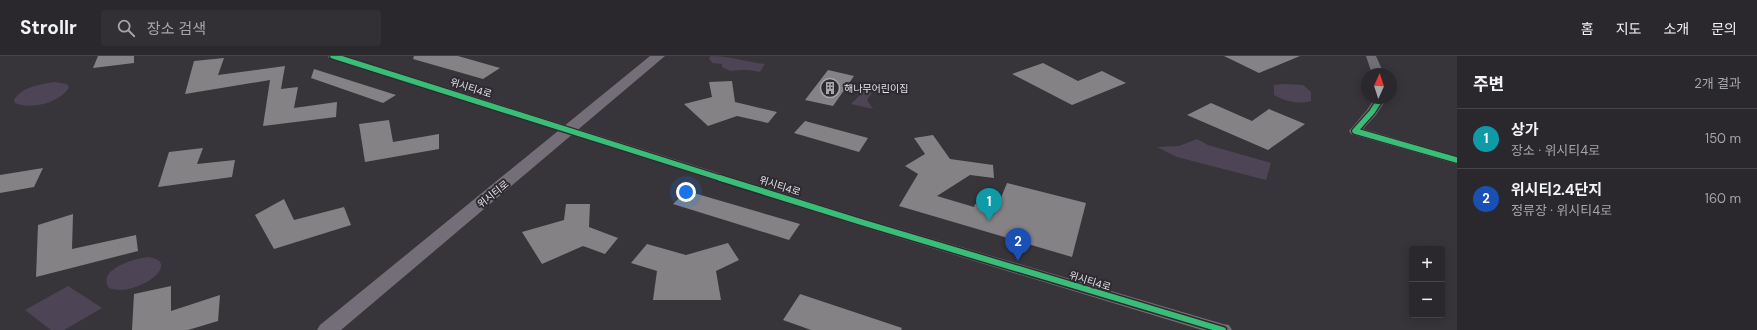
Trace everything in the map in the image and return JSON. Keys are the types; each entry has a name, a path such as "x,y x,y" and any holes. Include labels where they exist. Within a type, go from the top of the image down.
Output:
{"main road":[{"name":"위시티로","path":"327,330 658,56"}],"street":[{"name":"위시티4로","path":"333,56 855,220 1222,330"},
{"path":"1371,56 1376,68"},
{"path":"1377,104 1355,132 1457,160"}],"shaded area":[{"path":"711,56 765,64 760,72 749,70 732,71 722,67 722,64 712,63 709,58"},
{"path":"55,82 69,86 64,94 58,98 44,104 29,106 15,103 14,100 17,96 26,89"},
{"path":"1274,85 1303,85 1311,92 1311,101 1301,103 1292,102 1274,95"},
{"path":"864,91 872,93 867,100 873,109 851,104"},
{"path":"1197,139 1208,145 1271,163 1266,180 1177,157 1157,147 1179,146"},
{"path":"149,257 158,260 161,266 159,272 152,278 131,288 120,290 109,288 106,281 108,275 113,270 127,262"},
{"path":"68,286 102,308 64,330 51,330 25,310"}],"building":[{"path":"98,56 134,56 134,63 93,68"},
{"path":"414,56 458,56 500,68 483,79 413,59"},
{"path":"1224,56 1300,56 1259,73"},
{"path":"224,58 218,75 285,66 281,89 298,87 294,108 337,102 336,117 263,126 270,80 185,94 194,61"},
{"path":"1043,63 1078,81 1102,71 1126,83 1072,105 1012,74"},
{"path":"314,69 396,95 383,103 311,78"},
{"name":"해나무어린이집","path":"828,70 854,76 833,106 805,100"},
{"path":"732,81 735,102 777,112 768,123 737,116 708,126 684,104 712,97 709,82"},
{"path":"1211,103 1252,121 1269,109 1305,124 1268,150 1187,115"},
{"path":"389,120 393,142 439,134 439,149 365,162 359,124"},
{"path":"805,121 868,138 859,152 794,133"},
{"path":"933,135 950,159 993,165 994,178 970,175 937,196 974,207 975,204 996,210 1007,183 1086,203 1072,257 899,206 918,174 905,166 925,154 914,138"},
{"path":"203,148 197,164 235,160 232,177 158,187 169,152"},
{"path":"43,168 34,187 0,193 0,175"},
{"path":"687,191 800,224 789,240 673,204"},
{"path":"284,199 294,220 344,207 351,225 274,249 255,215"},
{"path":"566,204 590,204 589,227 618,238 605,254 583,246 542,264 522,232 564,220"},
{"path":"73,214 72,249 136,235 138,251 36,277 38,225"},
{"path":"728,243 739,260 716,271 721,300 653,300 657,271 631,263 647,244 686,255"},
{"path":"171,286 171,311 220,295 218,321 188,330 132,330 134,294"},
{"path":"800,294 902,328 901,330 811,330 783,320"}],"cycle path":[{"path":"333,56 861,222 1223,330"},
{"path":"1377,104 1355,131 1457,160"}],"place":[{"name":"해나무어린이집","path":"830,88"},
{"name":"상가","path":"989,221"},
{"name":"위시티2.4단지","path":"1018,261"}]}
